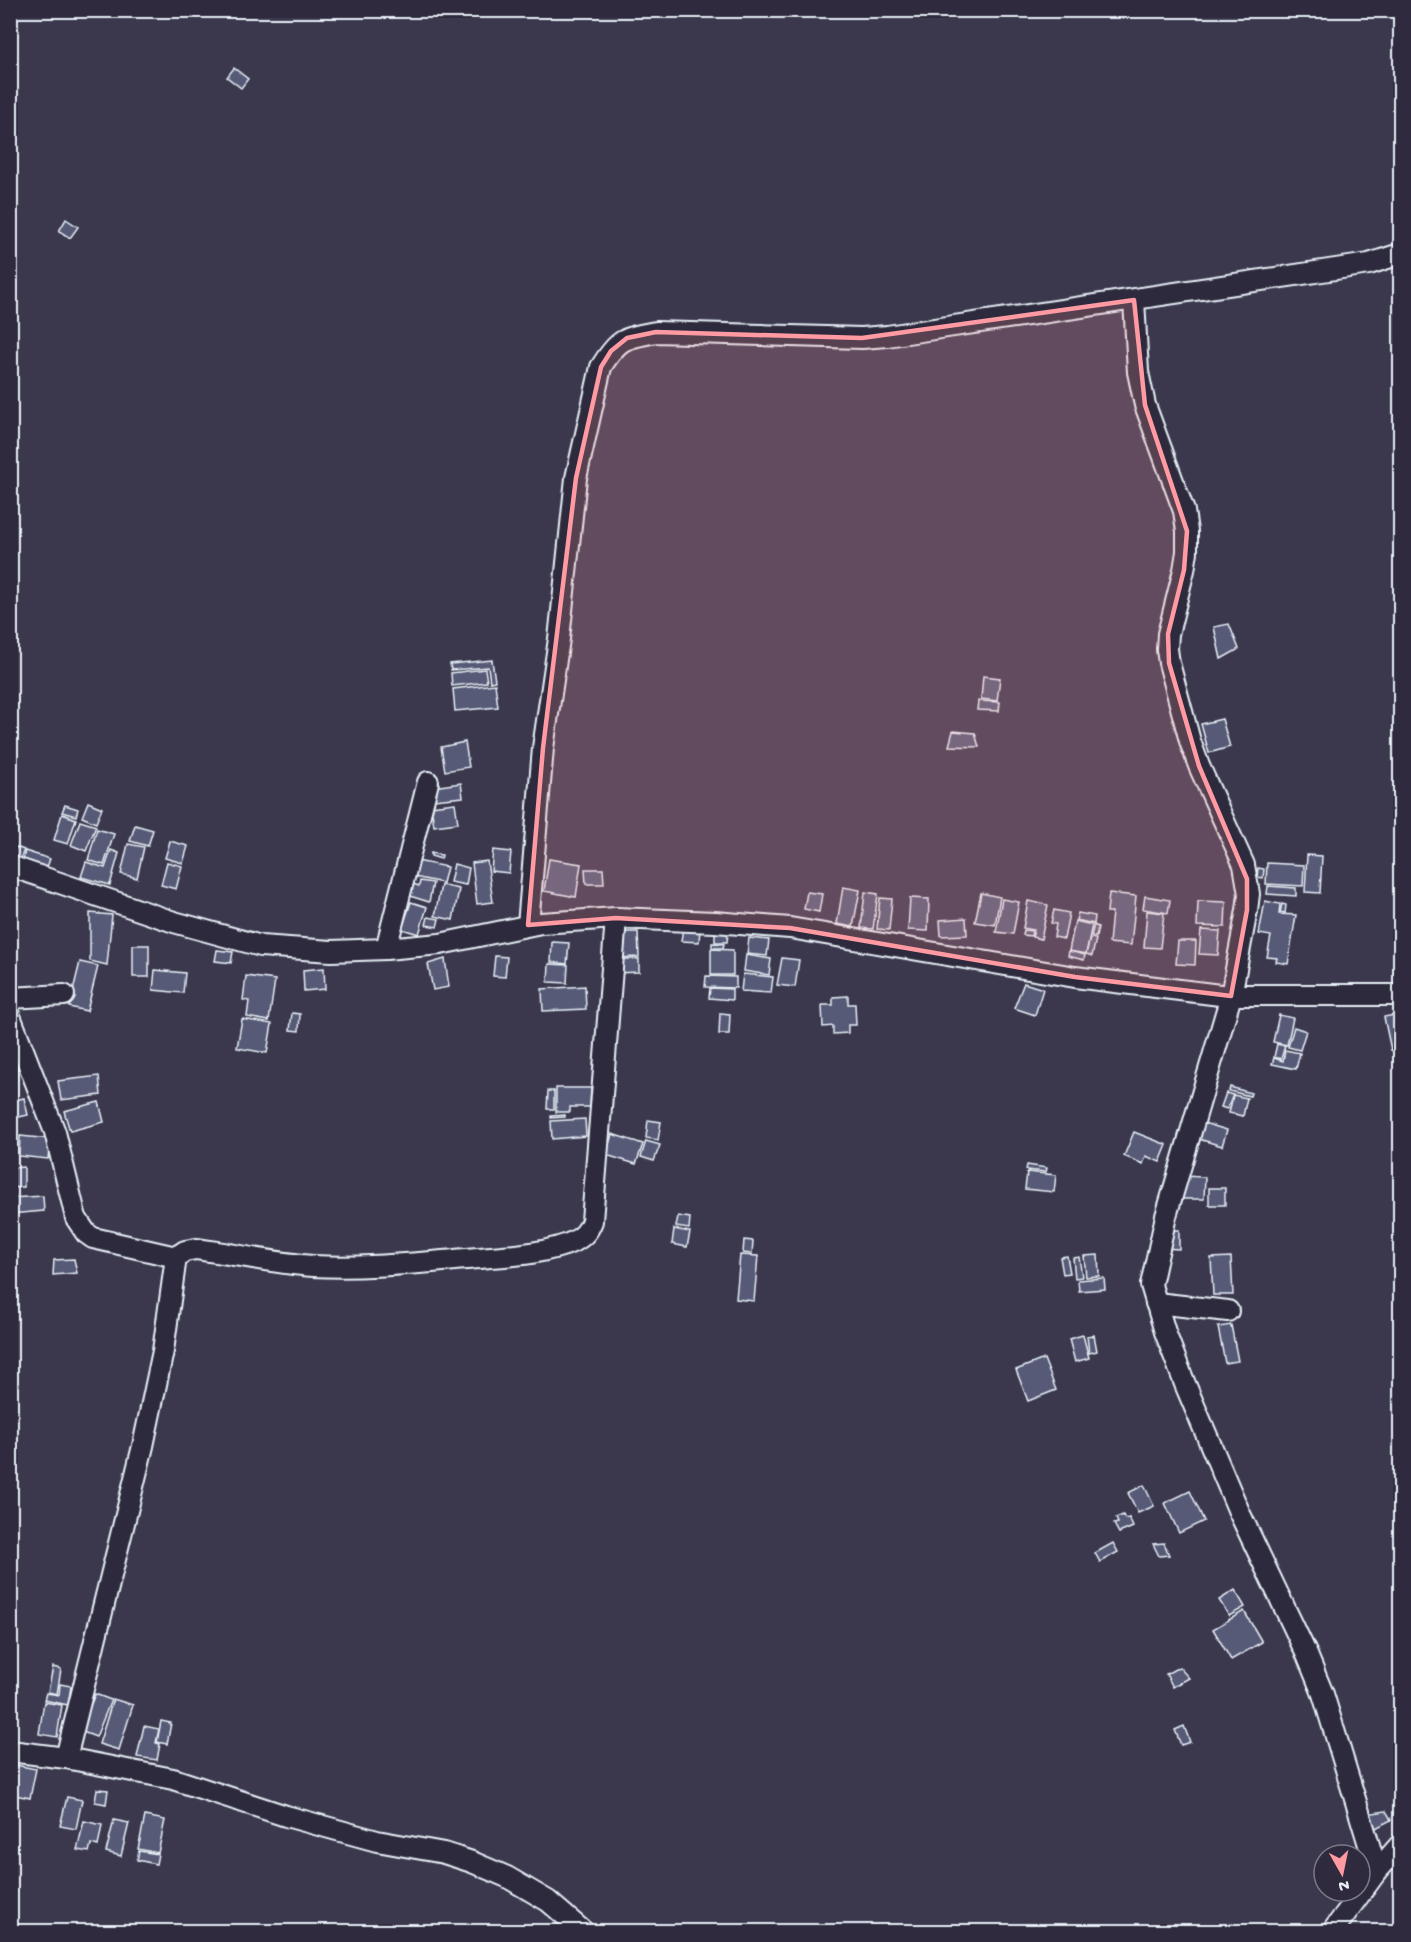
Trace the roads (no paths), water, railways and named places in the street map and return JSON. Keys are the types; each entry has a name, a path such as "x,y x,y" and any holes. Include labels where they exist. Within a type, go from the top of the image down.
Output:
{"street":[{"path":"528,925 543,748 559,639 576,478 601,367 611,351 627,338 656,332 862,338 918,332 1369,264 1401,254"},
{"path":"1134,300 1138,372 1145,405 1184,511 1187,531 1184,570 1168,634 1169,663 1199,766 1244,865 1247,879 1247,910 1231,996 1166,1216 1151,1279 1152,1292 1185,1384 1240,1514 1307,1655 1323,1694 1377,1871"},
{"path":"386,949 428,782"},
{"path":"10,866 174,922 261,946 331,951 386,949 440,944 528,925 616,918 715,922 790,928 1076,977 1231,996 1401,994"},
{"path":"66,1758 161,1362 176,1257 184,1251 195,1249 280,1263 315,1266 410,1264 549,1249 574,1241 588,1232 592,1221 616,918"},
{"path":"10,998 64,995"},
{"path":"10,1016 55,1132 73,1209 81,1227 93,1238 176,1257"},
{"path":"1156,1303 1228,1311"},
{"path":"10,1751 66,1758 173,1779 286,1816 377,1841 444,1853 507,1877 548,1901 584,1932"},
{"path":"1332,1932 1377,1871 1401,1845"}]}
